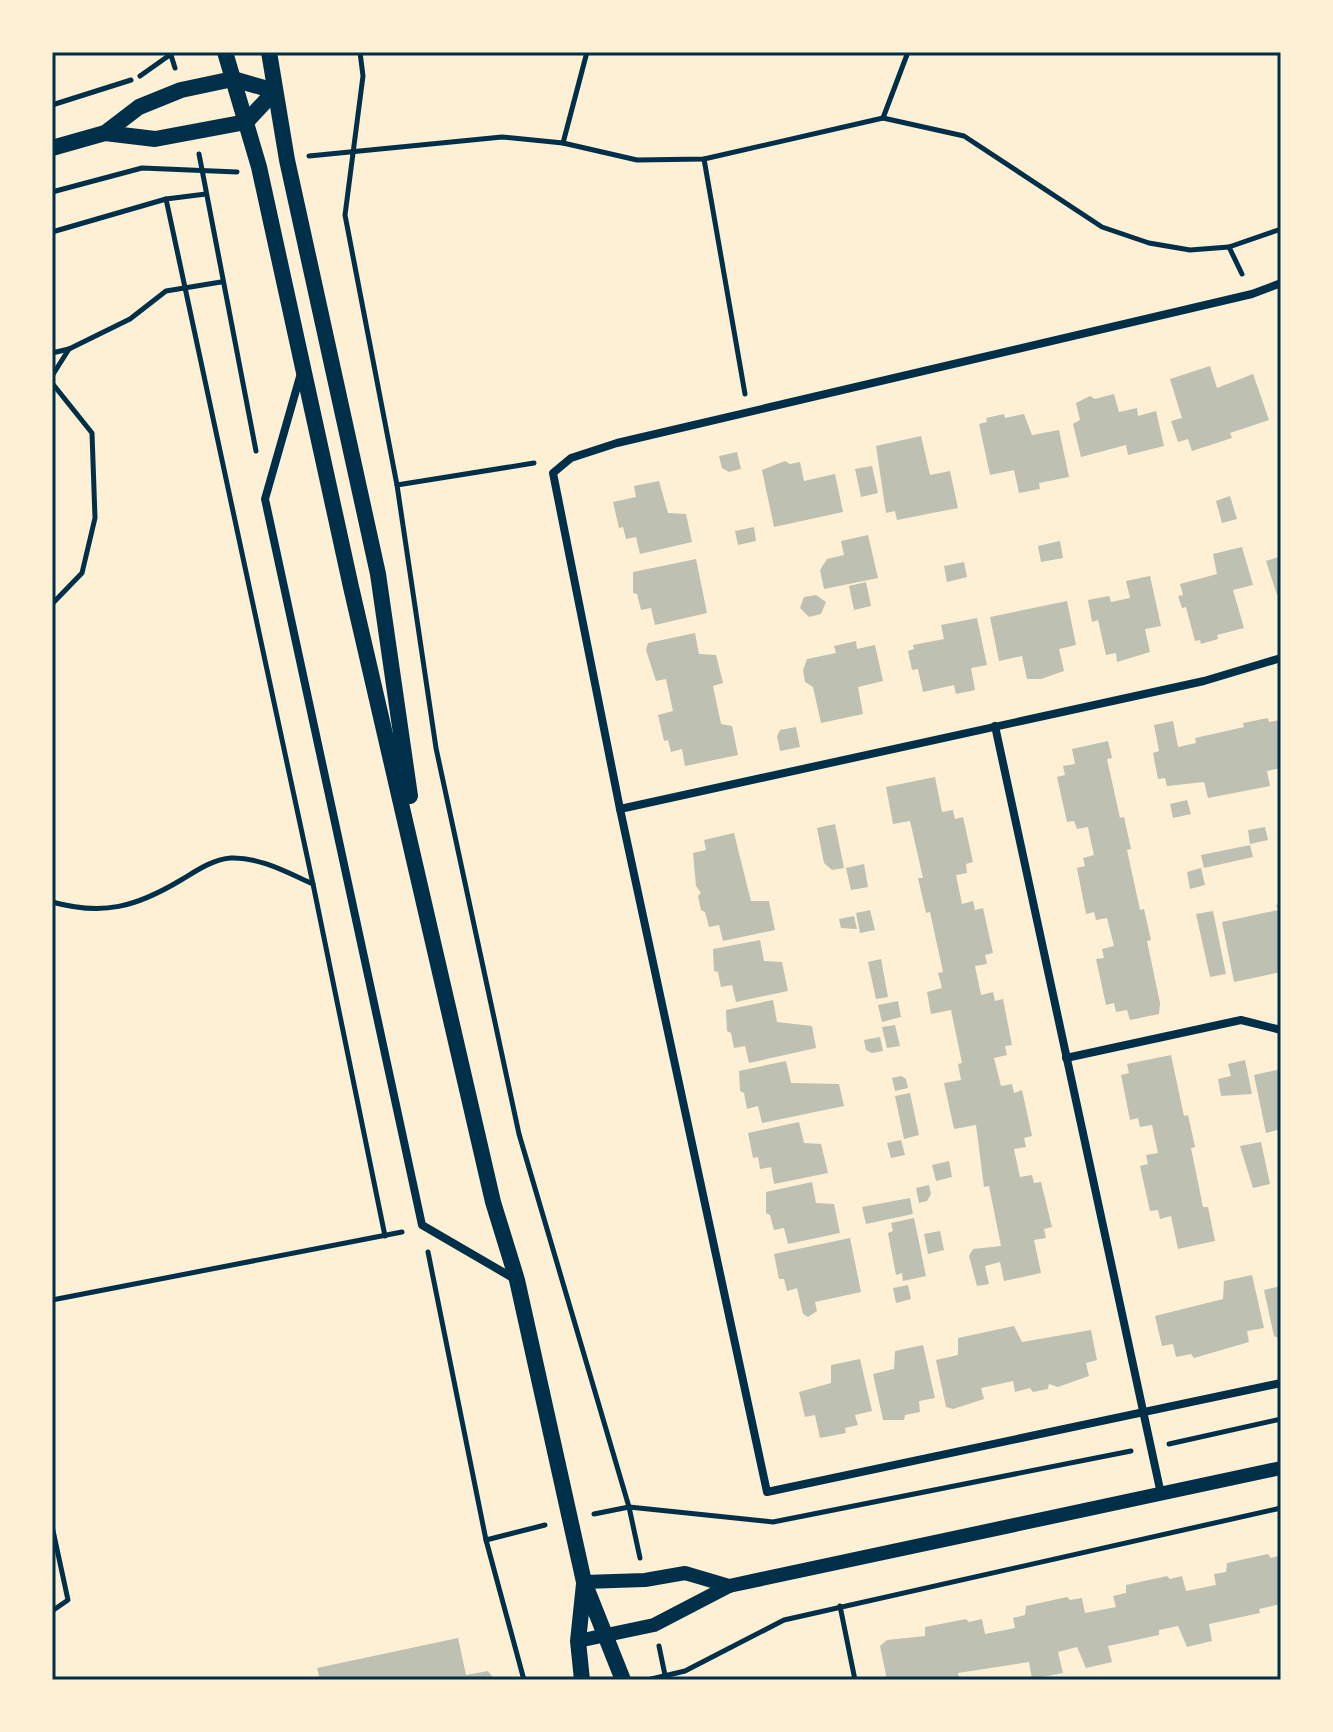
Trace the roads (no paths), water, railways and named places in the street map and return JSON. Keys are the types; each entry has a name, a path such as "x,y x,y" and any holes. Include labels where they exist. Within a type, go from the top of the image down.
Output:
{"main road":[{"path":"225,52 259,167 493,1202 517,1280 584,1582 623,1680"},
{"path":"269,52 287,160 378,574 423,888"},
{"path":"52,148 105,133 139,107 181,90 233,79 275,91"},
{"path":"105,133 155,139 246,122 275,91"},
{"path":"582,1680 578,1641 584,1582"}],"street":[{"path":"1281,283 1252,294 617,443 571,458 553,473 620,809 767,1492 1281,1383"},
{"path":"302,368 265,499 422,1225 517,1280"},
{"path":"620,809 1204,681 1281,658"},
{"path":"995,726 1161,1494"},
{"path":"1066,1058 1241,1020 1281,1030"},
{"path":"578,1641 654,1625 729,1586 1281,1468"},
{"path":"584,1582 645,1580 685,1573 729,1586"}]}
